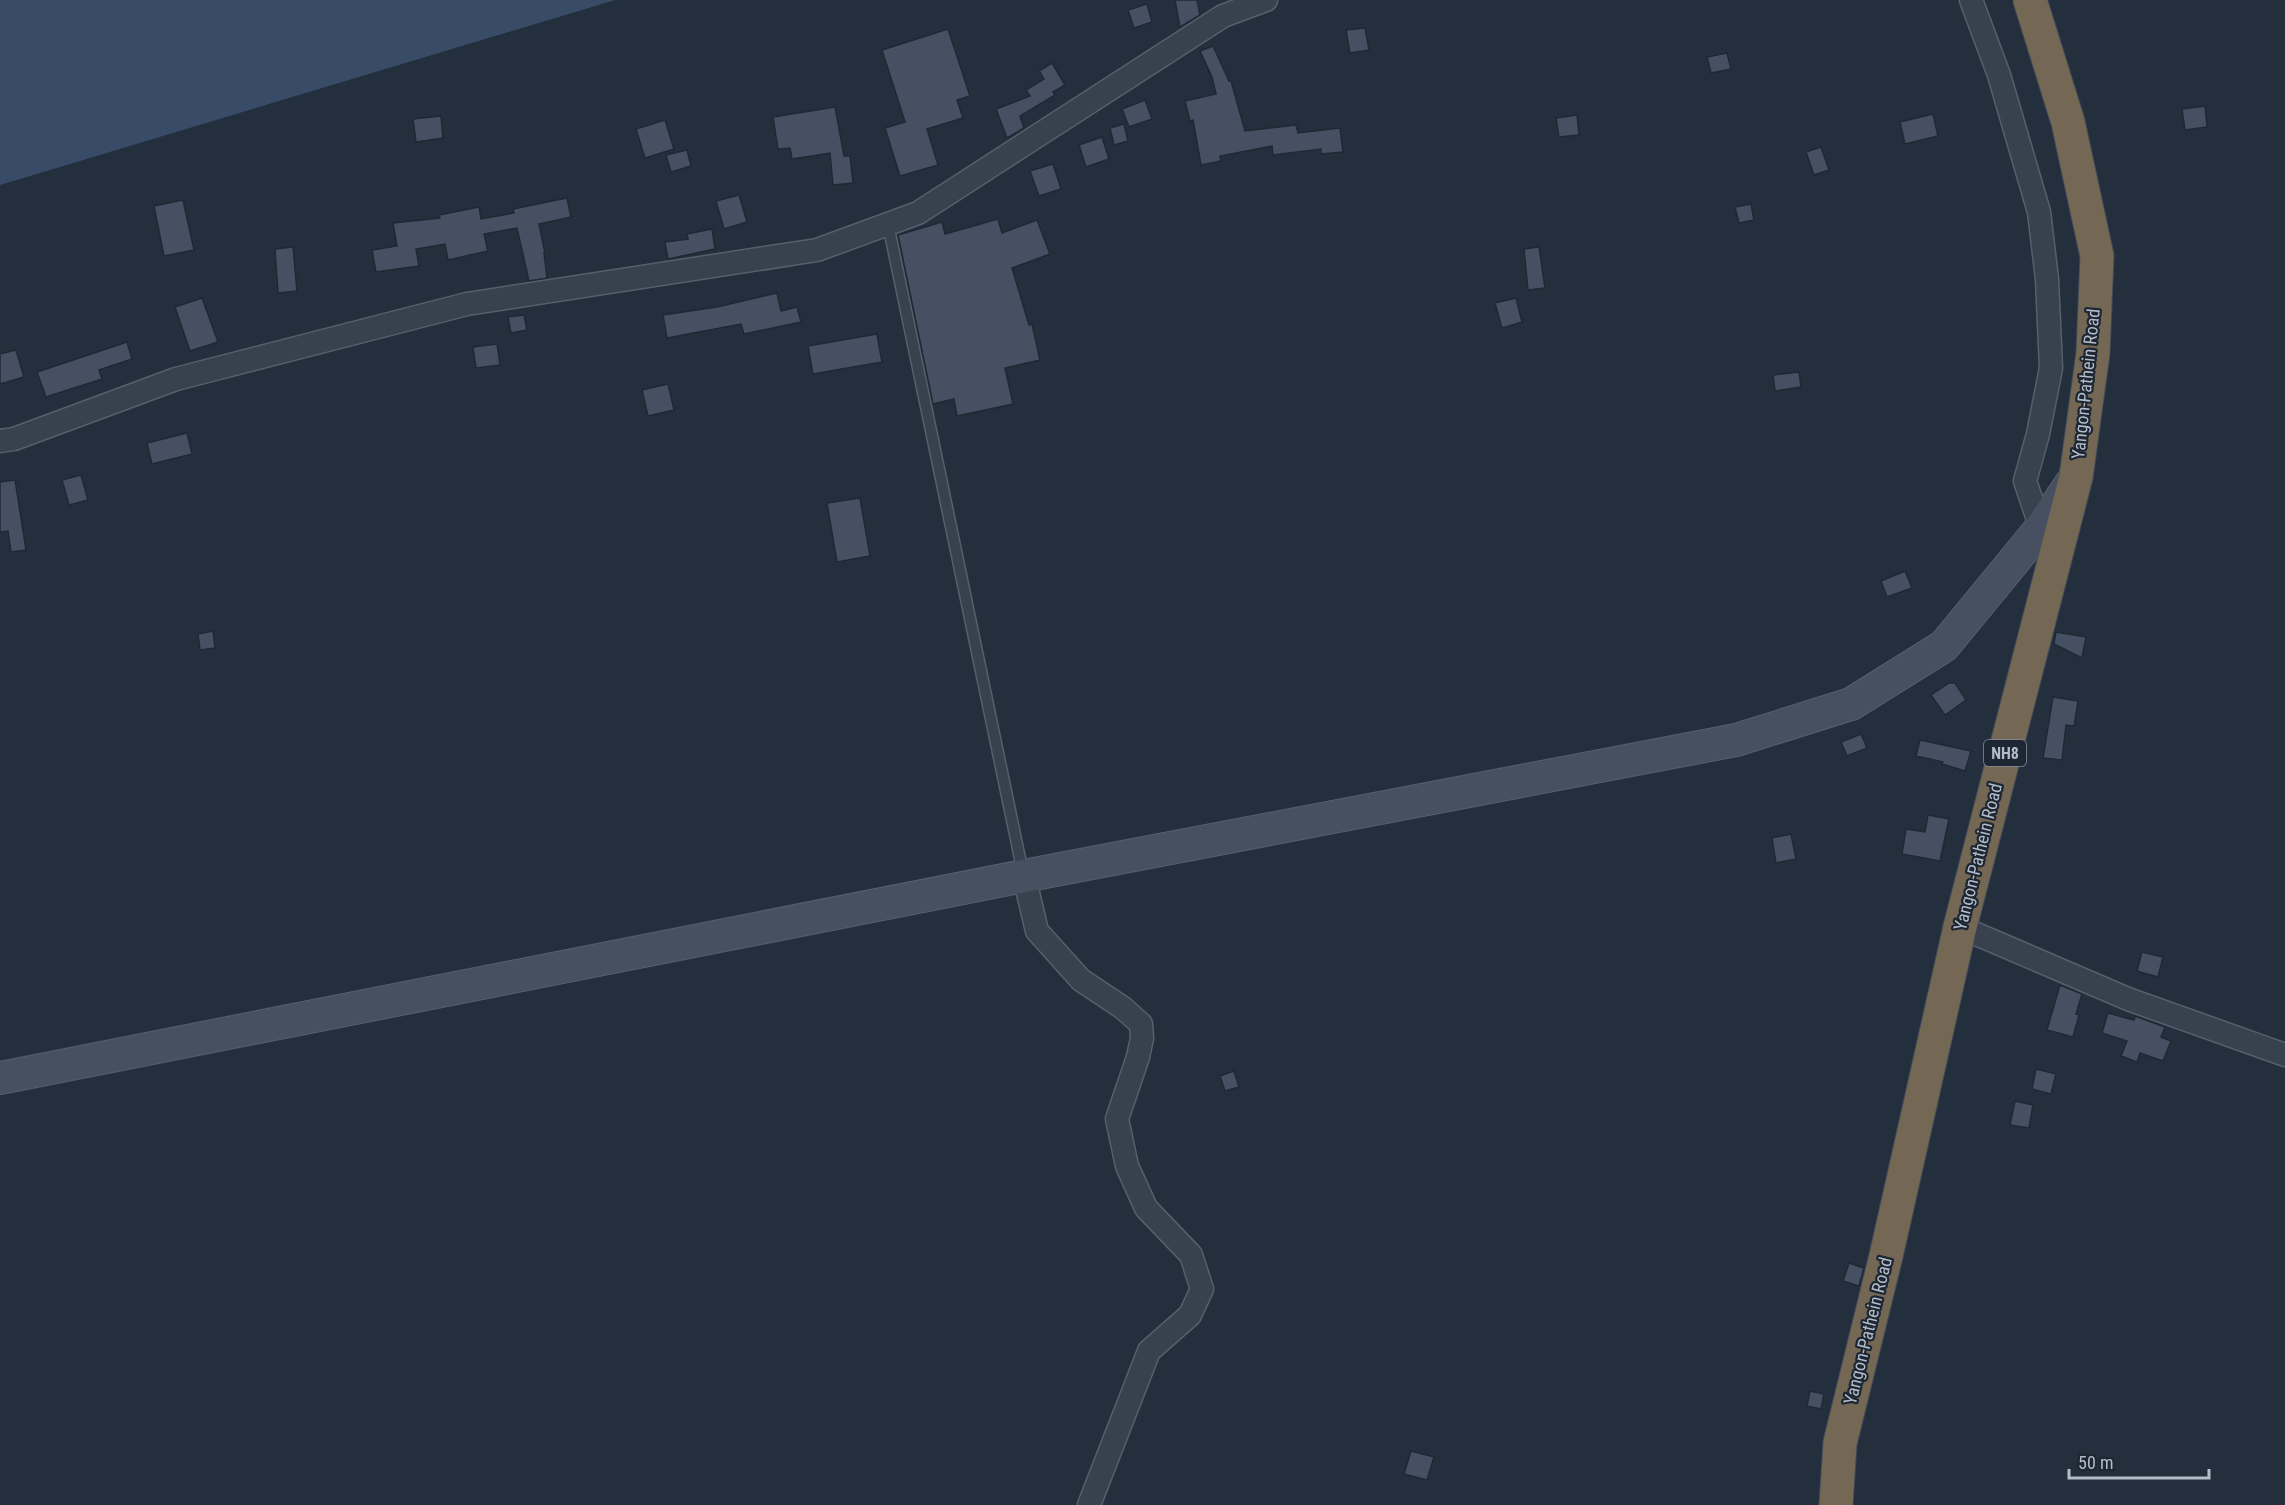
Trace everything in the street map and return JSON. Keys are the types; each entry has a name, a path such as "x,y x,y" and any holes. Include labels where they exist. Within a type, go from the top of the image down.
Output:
{"highway":[{"name":"Yangon-Pathein Road","path":"1836,1505 1840,1443 1886,1256 1960,927 2076,477 2093,353 2097,256 2068,123 2030,0"}],"street":[{"path":"0,441 14,439 176,379 467,304 817,250 918,213 1223,16 1266,0"},
{"path":"1971,0 1999,75 2039,212 2047,279 2051,368 2038,434 2025,481 2041,528"},
{"path":"0,1078 1024,876 1736,740 1851,704 1944,646 2041,528 2076,477"},
{"path":"1024,876 1037,931 1081,980 1123,1008 1141,1024 1142,1038 1138,1057 1116,1119 1127,1166 1146,1208 1191,1255 1202,1289 1190,1315 1149,1351 1089,1505"},
{"path":"1960,927 2128,999 2285,1055"}],"lane":[{"path":"888,224 1024,876"}],"water":[{"path":"0,0 615,0 0,185"}],"building":[{"path":"1175,0 1197,0 1200,15 1180,27"},
{"path":"1147,4 1152,22 1134,28 1128,10"},
{"path":"1365,28 1369,50 1350,53 1346,30"},
{"path":"948,29 970,96 957,100 963,118 927,129 938,165 900,176 885,128 905,122 882,50"},
{"path":"1213,46 1231,81 1245,131 1296,125 1298,133 1340,128 1343,152 1321,154 1321,149 1273,155 1272,146 1220,156 1221,161 1201,165 1193,120 1190,121 1185,101 1216,94 1212,77 1200,51"},
{"path":"1727,53 1731,69 1711,73 1707,57"},
{"path":"1052,63 1065,85 1053,92 1055,95 1020,116 1024,128 1007,138 996,109 1030,96 1026,90 1044,79 1039,71"},
{"path":"1145,100 1152,119 1129,127 1122,109"},
{"path":"2205,106 2207,127 2185,130 2182,109"},
{"path":"835,107 844,156 850,156 853,183 833,185 830,153 792,159 790,148 778,149 773,117"},
{"path":"1933,114 1938,136 1905,144 1900,122"},
{"path":"1577,115 1579,135 1559,137 1556,118"},
{"path":"441,116 443,138 416,142 413,119"},
{"path":"665,120 674,149 645,158 636,129"},
{"path":"1124,124 1128,141 1114,145 1110,128"},
{"path":"1102,137 1109,159 1086,167 1079,145"},
{"path":"1821,147 1829,170 1814,175 1806,152"},
{"path":"687,150 691,166 671,172 666,155"},
{"path":"1053,164 1061,189 1039,196 1030,171"},
{"path":"739,195 747,222 724,229 716,201"},
{"path":"567,198 571,217 539,224 547,278 529,281 517,228 484,234 488,251 448,260 445,244 416,249 419,266 376,272 372,250 397,246 393,223 440,218 439,215 479,207 481,219 514,213 513,209"},
{"path":"183,200 194,250 164,256 154,206"},
{"path":"1751,204 1754,220 1739,223 1735,207"},
{"path":"998,219 1002,233 1037,220 1050,254 1012,268 1029,325 1032,324 1040,360 1005,368 1013,404 957,416 954,399 933,404 898,235 942,222 945,234"},
{"path":"712,229 715,249 668,259 665,242 688,239 687,234"},
{"path":"293,247 297,291 278,293 275,249"},
{"path":"1539,247 1545,288 1528,290 1524,249"},
{"path":"777,293 781,311 797,307 801,322 744,334 741,324 667,338 663,315 717,307"},
{"path":"202,298 218,342 190,351 175,307"},
{"path":"1516,298 1522,322 1502,328 1495,303"},
{"path":"524,315 527,330 511,333 508,317"},
{"path":"877,334 882,362 813,374 808,346"},
{"path":"127,342 132,359 99,370 102,379 46,397 37,372"},
{"path":"497,344 500,365 476,368 473,347"},
{"path":"16,350 24,377 0,384 0,354"},
{"path":"1799,372 1801,387 1775,391 1773,375"},
{"path":"668,384 674,410 648,416 642,390"},
{"path":"187,433 192,454 152,464 147,443"},
{"path":"81,475 88,500 69,505 62,480"},
{"path":"15,480 26,550 11,552 8,531 0,532 0,482"},
{"path":"860,498 870,556 837,562 827,503"},
{"path":"1905,571 1912,588 1887,597 1881,581"},
{"path":"213,631 215,648 200,650 198,634"},
{"path":"2056,632 2086,637 2082,658 2054,644"},
{"path":"1949,683 1955,683 1966,700 1945,715 1931,695"},
{"path":"2053,697 2078,701 2074,726 2066,725 2062,760 2043,758"},
{"path":"1861,734 1867,748 1847,756 1841,742"},
{"path":"1920,740 1971,751 1965,771 1942,764 1943,762 1916,756"},
{"path":"1928,815 1949,819 1940,861 1902,854 1906,829 1925,832"},
{"path":"1791,834 1796,859 1776,863 1772,838"},
{"path":"2142,952 2163,957 2158,977 2137,971"},
{"path":"2060,985 2082,994 2073,1037 2047,1030"},
{"path":"2108,1013 2134,1020 2135,1016 2165,1027 2161,1037 2171,1041 2163,1061 2140,1053 2137,1062 2121,1056 2127,1041 2102,1033"},
{"path":"2036,1069 2056,1074 2051,1094 2032,1089"},
{"path":"1234,1071 1239,1087 1225,1091 1220,1076"},
{"path":"2015,1101 2033,1105 2029,1128 2010,1125"},
{"path":"1849,1263 1864,1268 1859,1286 1843,1281"},
{"path":"1810,1391 1824,1394 1821,1409 1807,1406"},
{"path":"1411,1451 1434,1457 1427,1480 1404,1474"}]}
